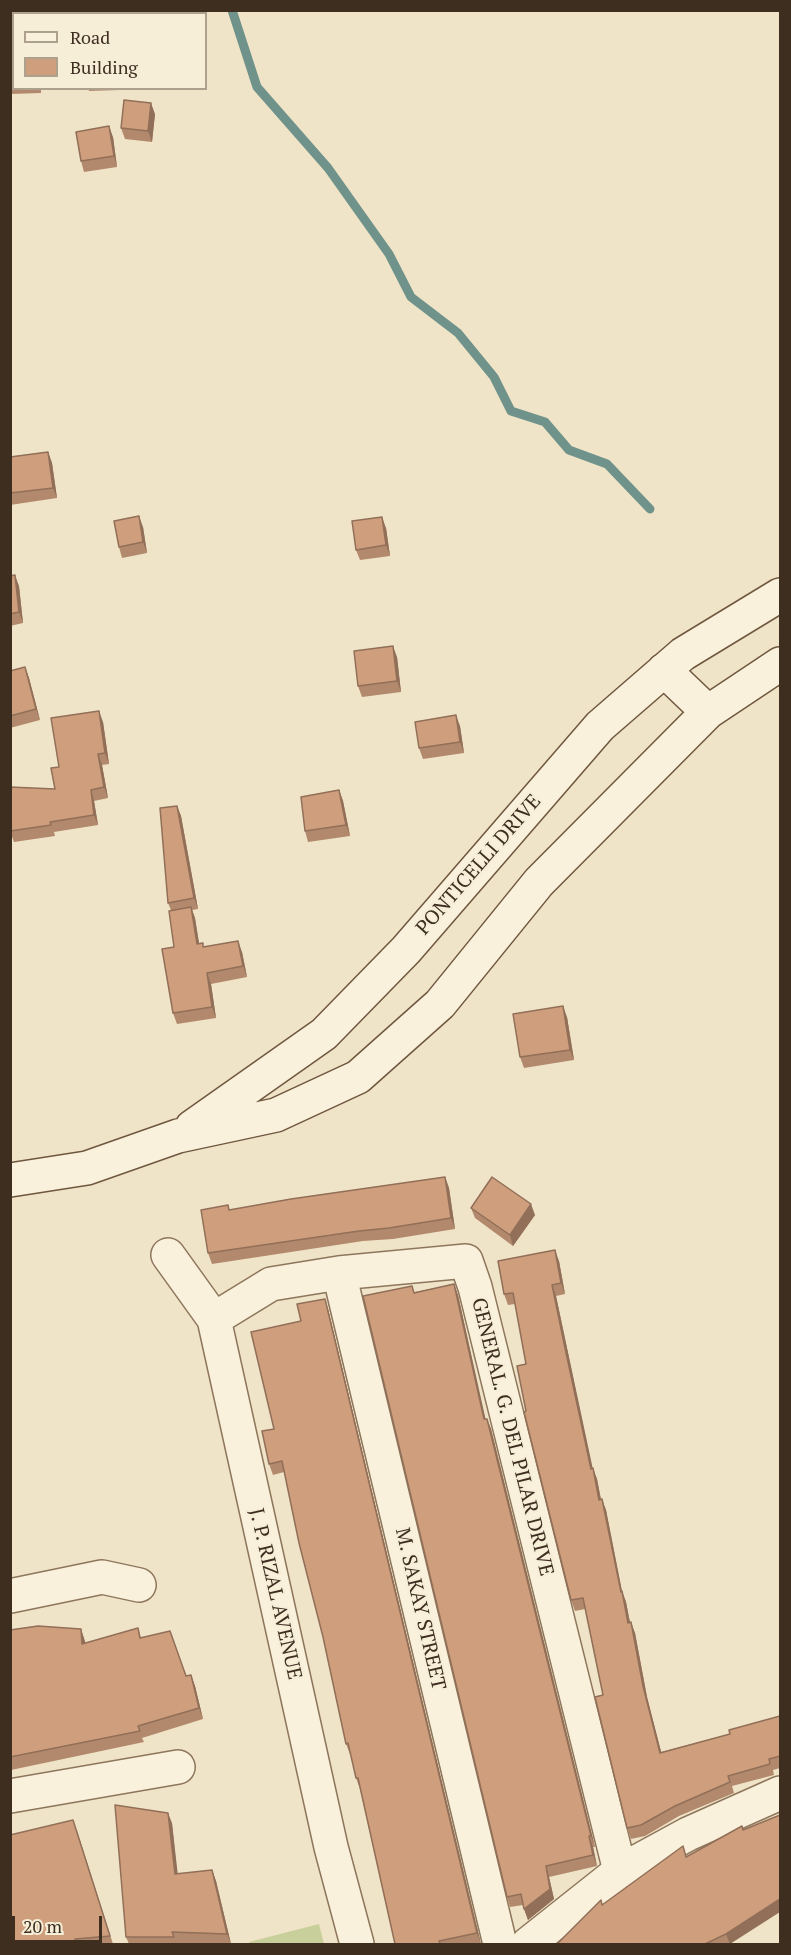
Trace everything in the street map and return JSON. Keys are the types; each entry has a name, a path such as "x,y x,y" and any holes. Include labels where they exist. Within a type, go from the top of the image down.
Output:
{"street":[{"name":"PONTICELLI DRIVE","path":"178,1136 324,1034 406,950 600,726 683,654 780,595"},
{"name":"PONTICELLI DRIVE","path":"10,1180 87,1168 178,1136 276,1115 358,1077 441,1004 539,882 708,712 780,664"},
{"path":"664,670 708,712"},
{"name":"J. P. RIZAL AVENUE","path":"168,1255 214,1319 331,1847 357,1944"},
{"name":"GENERAL. G. DEL PILAR DRIVE","path":"214,1319 271,1284 339,1273 466,1261 475,1287 620,1871"},
{"name":"M. SAKAY STREET","path":"339,1273 500,1944"},
{"path":"10,1596 102,1577 138,1585"},
{"path":"10,1796 178,1767"},
{"path":"528,1944 620,1871 688,1834 780,1793"}],"green space":[{"path":"319,1924 324,1944 250,1944 249,1942"}],"building":[{"path":"10,52 12,52 12,83 10,83"},
{"path":"124,100 151,103 148,131 121,128"},
{"path":"109,126 114,156 81,161 76,132"},
{"path":"48,452 53,488 10,493 10,457"},
{"path":"139,516 143,542 119,547 114,521"},
{"path":"382,517 386,545 356,550 352,521"},
{"path":"15,575 19,612 10,614 10,576"},
{"path":"393,646 397,681 358,686 354,651"},
{"path":"25,667 36,709 10,716 10,671"},
{"path":"99,711 105,753 98,754 104,787 91,790 94,815 10,831 10,787 55,789 51,768 59,767 51,718"},
{"path":"456,715 460,742 419,748 415,722"},
{"path":"339,790 346,825 305,831 301,797"},
{"path":"177,806 194,898 168,903 160,808"},
{"path":"191,907 197,944 203,943 203,947 238,941 243,966 207,973 212,1007 173,1013 162,949 174,947 169,911"},
{"path":"563,1006 570,1050 520,1057 513,1014"},
{"path":"445,1177 451,1218 208,1253 201,1210 228,1205 229,1210"},
{"path":"492,1177 531,1204 510,1235 471,1208"},
{"path":"555,1250 561,1283 552,1285 565,1348 591,1469 593,1468 599,1500 602,1499 628,1623 631,1622 643,1686 660,1753 730,1734 729,1730 780,1716 780,1756 769,1759 770,1764 728,1776 730,1782 675,1806 641,1825 627,1828 595,1697 603,1695 583,1598 571,1600 524,1412 526,1411 517,1366 526,1364 513,1293 504,1294 498,1261"},
{"path":"454,1284 484,1419 487,1419 591,1836 589,1836 593,1855 546,1866 550,1889 524,1909 521,1894 507,1897 363,1296 412,1286 414,1293"},
{"path":"325,1299 477,1933 439,1941 440,1944 395,1944 358,1778 356,1778 348,1743 346,1744 282,1461 269,1464 262,1431 274,1429 251,1332 301,1321 297,1304"},
{"path":"38,1626 81,1629 82,1644 138,1628 140,1638 170,1631 186,1676 191,1675 199,1708 138,1726 140,1731 10,1757 10,1630"},
{"path":"115,1805 168,1813 175,1874 212,1870 227,1934 172,1932 174,1937 126,1937"},
{"path":"780,1815 780,1899 726,1934 705,1944 557,1944 601,1900 602,1905 683,1846 686,1857 742,1826 743,1830"},
{"path":"73,1820 110,1936 75,1939 75,1944 10,1944 10,1835"}],"waterway":[{"path":"232,10 257,87 328,168 389,254 411,297 458,333 494,377 511,411 545,422 569,450 607,464 650,509"}]}
